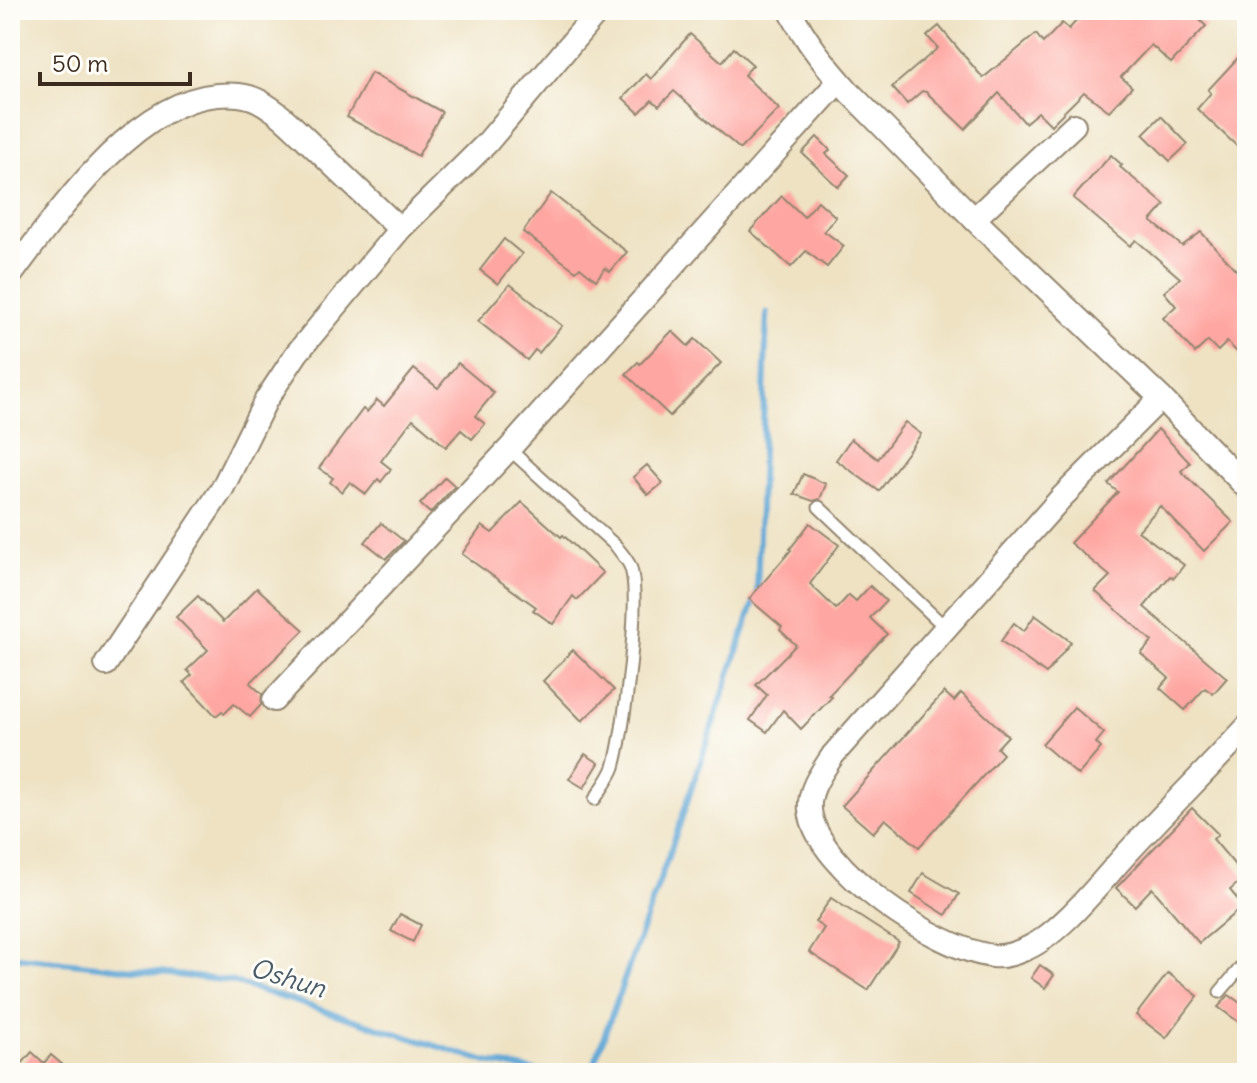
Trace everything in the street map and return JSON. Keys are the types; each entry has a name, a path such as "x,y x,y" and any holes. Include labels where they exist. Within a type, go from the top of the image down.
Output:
{"street":[{"path":"106,664 222,489 266,400 297,353 400,229 487,143 599,10"},
{"path":"790,10 798,27 839,81 974,219 1161,398 1247,488"},
{"path":"274,700 509,449 839,81"},
{"path":"10,276 72,195 117,148 163,113 206,96 236,94 258,100 287,121 400,229"},
{"path":"974,219 1074,125"},
{"path":"1161,398 1062,497 833,755 815,783 810,810 820,836 849,876 872,896 940,939 997,957 1024,950 1039,941 1078,908 1247,727"}],"lane":[{"path":"509,449 616,546 630,565 636,589 619,747 613,771 595,799"},
{"path":"819,507 947,629"},
{"path":"1220,992 1247,960"}],"building":[{"path":"1086,10 1189,10 1206,26 1171,63 1151,45 1121,77 1132,87 1109,111 1084,92 1051,125 1038,112 1025,123 999,93 965,129 926,92 922,91 907,104 892,87 938,48 927,36 939,26 983,78 1036,34 1043,43 1062,23 1069,29"},
{"path":"690,34 722,62 734,48 753,65 744,75 779,109 740,149 674,91 659,106 652,100 639,113 623,98 646,74 651,79"},
{"path":"1247,48 1247,140 1239,148 1197,109 1211,93 1208,90"},
{"path":"371,73 442,112 418,156 347,117"},
{"path":"1161,116 1188,144 1170,161 1143,134"},
{"path":"817,137 830,150 826,154 849,175 838,187 802,153"},
{"path":"1111,155 1122,165 1120,167 1165,205 1151,221 1182,246 1201,232 1247,282 1247,362 1227,342 1218,351 1208,341 1195,353 1163,318 1176,306 1164,292 1180,278 1136,240 1130,246 1073,198"},
{"path":"551,193 627,252 610,272 605,268 596,280 580,267 576,271 523,232"},
{"path":"782,196 804,217 818,201 836,217 824,231 844,246 827,267 806,251 791,267 750,231"},
{"path":"504,239 522,254 498,284 480,270"},
{"path":"510,284 562,326 539,353 535,350 527,360 478,321"},
{"path":"672,331 688,346 695,339 721,363 670,416 626,374"},
{"path":"458,363 494,393 475,416 485,424 472,439 461,430 446,447 413,419 381,461 391,469 366,494 350,482 342,492 330,482 333,478 319,468 363,409 367,412 377,400 384,406 414,369 438,388"},
{"path":"905,422 921,434 879,491 836,460 851,439 878,459"},
{"path":"1158,429 1190,463 1181,471 1233,522 1204,551 1160,506 1138,531 1184,565 1174,578 1170,576 1144,607 1227,678 1213,694 1205,688 1185,710 1160,688 1169,678 1141,654 1152,641 1095,591 1110,576 1070,543 1118,492 1108,484"},
{"path":"647,465 663,483 648,495 633,477"},
{"path":"803,474 826,484 820,499 813,501 794,494"},
{"path":"445,477 455,486 430,513 420,504"},
{"path":"522,502 603,573 577,600 573,596 553,624 533,610 536,607 462,554 482,526 492,533"},
{"path":"381,523 404,541 386,559 365,542"},
{"path":"810,523 839,545 810,584 836,609 849,595 856,601 870,586 886,601 870,618 887,634 801,729 783,710 767,732 750,720 767,695 756,685 796,645 780,630 782,627 749,599"},
{"path":"257,588 304,630 250,683 262,694 261,705 250,717 234,704 224,714 222,711 216,716 184,682 192,675 187,670 208,650 176,617 198,596 223,622"},
{"path":"1035,615 1071,642 1046,674 1001,641 1014,623 1024,631"},
{"path":"573,650 614,690 582,721 543,681"},
{"path":"944,692 954,701 961,693 1008,736 997,748 1003,754 919,847 885,819 873,833 842,806"},
{"path":"1074,707 1104,733 1096,743 1101,748 1078,775 1042,744"},
{"path":"585,754 599,763 584,788 569,779"},
{"path":"1192,808 1218,834 1213,839 1245,877 1230,890 1243,906 1199,943 1152,888 1135,906 1116,888"},
{"path":"923,873 959,894 946,915 911,893"},
{"path":"831,898 899,942 868,990 809,952 824,928 815,922"},
{"path":"400,914 421,925 413,942 391,931"},
{"path":"1040,965 1054,975 1045,988 1031,978"},
{"path":"1168,973 1198,996 1166,1038 1136,1015"},
{"path":"1229,995 1247,1008 1247,1028 1218,1007"},
{"path":"32,1052 44,1063 51,1055 72,1073 14,1073"}],"waterway":[{"path":"591,1073 679,826 757,592 767,313"},
{"name":"Oshun","path":"10,956 230,981 487,1062 548,1073"}]}
